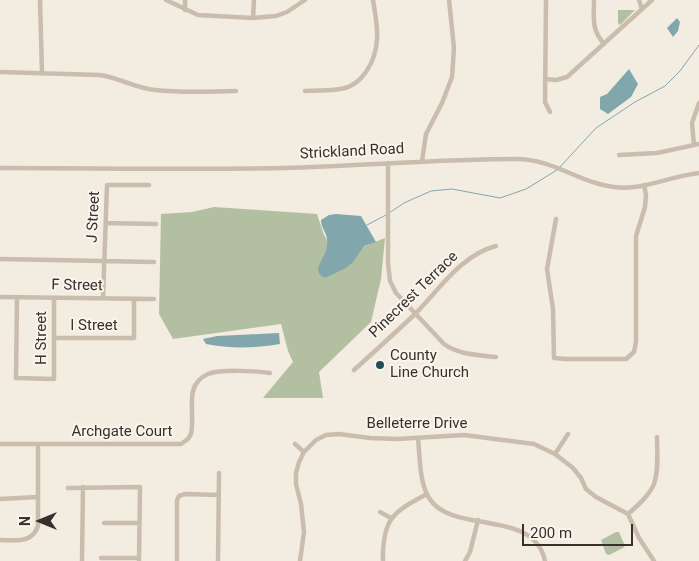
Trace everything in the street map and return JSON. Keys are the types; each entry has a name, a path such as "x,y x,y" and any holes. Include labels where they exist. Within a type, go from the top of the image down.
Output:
{"street":[{"path":"40,0 42,73"},
{"path":"166,0 198,15 253,18 276,16 287,12 306,0"},
{"path":"185,0 185,10"},
{"path":"253,18 254,0"},
{"path":"305,91 341,90 354,85 364,76 377,40 373,0"},
{"path":"422,161 426,134 442,103 452,77 454,48 449,0"},
{"path":"546,0 545,104 550,112"},
{"path":"594,0 594,28 604,44"},
{"path":"639,0 642,9"},
{"path":"545,79 556,80 567,77 652,0"},
{"path":"0,72 112,76 128,84 155,90 236,92"},
{"path":"619,155 648,154 696,144 692,123 699,103"},
{"name":"Strickland Road","path":"0,168 254,169 422,161 530,160 548,164 606,186 626,188 699,173"},
{"path":"388,163 388,263 390,281 396,293 451,350 496,357"},
{"name":"J Street","path":"104,262 107,185 149,184"},
{"path":"556,220 547,269 553,309 554,358 626,359 633,354 636,346 636,236 645,210 646,195 644,185"},
{"path":"106,223 156,224"},
{"name":"Pinecrest Terrace","path":"354,370 415,314 471,257 484,249 496,246"},
{"name":"F Street","path":"0,259 154,262"},
{"name":"I Street","path":"103,298 104,262"},
{"name":"F Street","path":"0,297 154,299"},
{"name":"H Street","path":"17,297 16,378 54,379 54,298"},
{"name":"I Street","path":"55,338 134,338 134,300"},
{"name":"Archgate Court","path":"0,444 181,444 191,434 193,392 196,384 202,378 216,372 270,373"},
{"name":"Belleterre Drive","path":"304,452 316,440 331,434 370,438 418,438 464,435 534,444 555,454 573,468 581,478 586,489 591,493 628,514"},
{"path":"555,454 568,434"},
{"path":"654,561 639,538 628,514 647,496 654,484 657,437"},
{"path":"418,438 424,483 428,494 436,505 444,512 455,516 494,523 525,535 542,550 545,561"},
{"path":"294,444 304,452 298,462 295,478 304,526 300,561"},
{"path":"0,540 21,540 31,537 38,526 38,445"},
{"path":"218,561 219,472"},
{"path":"82,561 83,487"},
{"path":"68,488 140,487 139,559 101,558"},
{"path":"177,561 179,496 183,494 219,495"},
{"path":"383,561 385,534 391,518 401,508 428,494"},
{"path":"0,499 38,498"},
{"path":"380,512 391,518"},
{"path":"465,561 470,552 478,520"},
{"path":"104,522 139,523"}],"green space":[{"path":"618,10 635,10 620,25 618,23"},
{"path":"214,207 317,214 324,235 334,251 357,249 385,238 381,279 371,322 319,372 323,398 263,398 293,362 281,324 173,339 159,314 161,214 192,212"},
{"path":"619,532 625,546 609,555 606,554 601,540"}],"water":[{"path":"677,18 680,22 678,31 673,37 667,28"},
{"path":"629,69 638,84 631,97 608,114 600,109 600,97 607,94"},
{"path":"329,215 361,216 376,242 364,246 353,262 346,268 325,278 318,269 327,245 327,237 321,220"},
{"path":"279,333 280,344 262,346 215,346 206,344 203,339 217,336"}],"waterway":[{"path":"560,167 596,128 635,102 665,86 680,71 699,45"},
{"path":"389,213 404,203 431,191 452,189 500,198 526,189 557,170"},
{"path":"367,225 386,215"}],"place":[{"name":"County Line Church","path":"380,365"}]}
